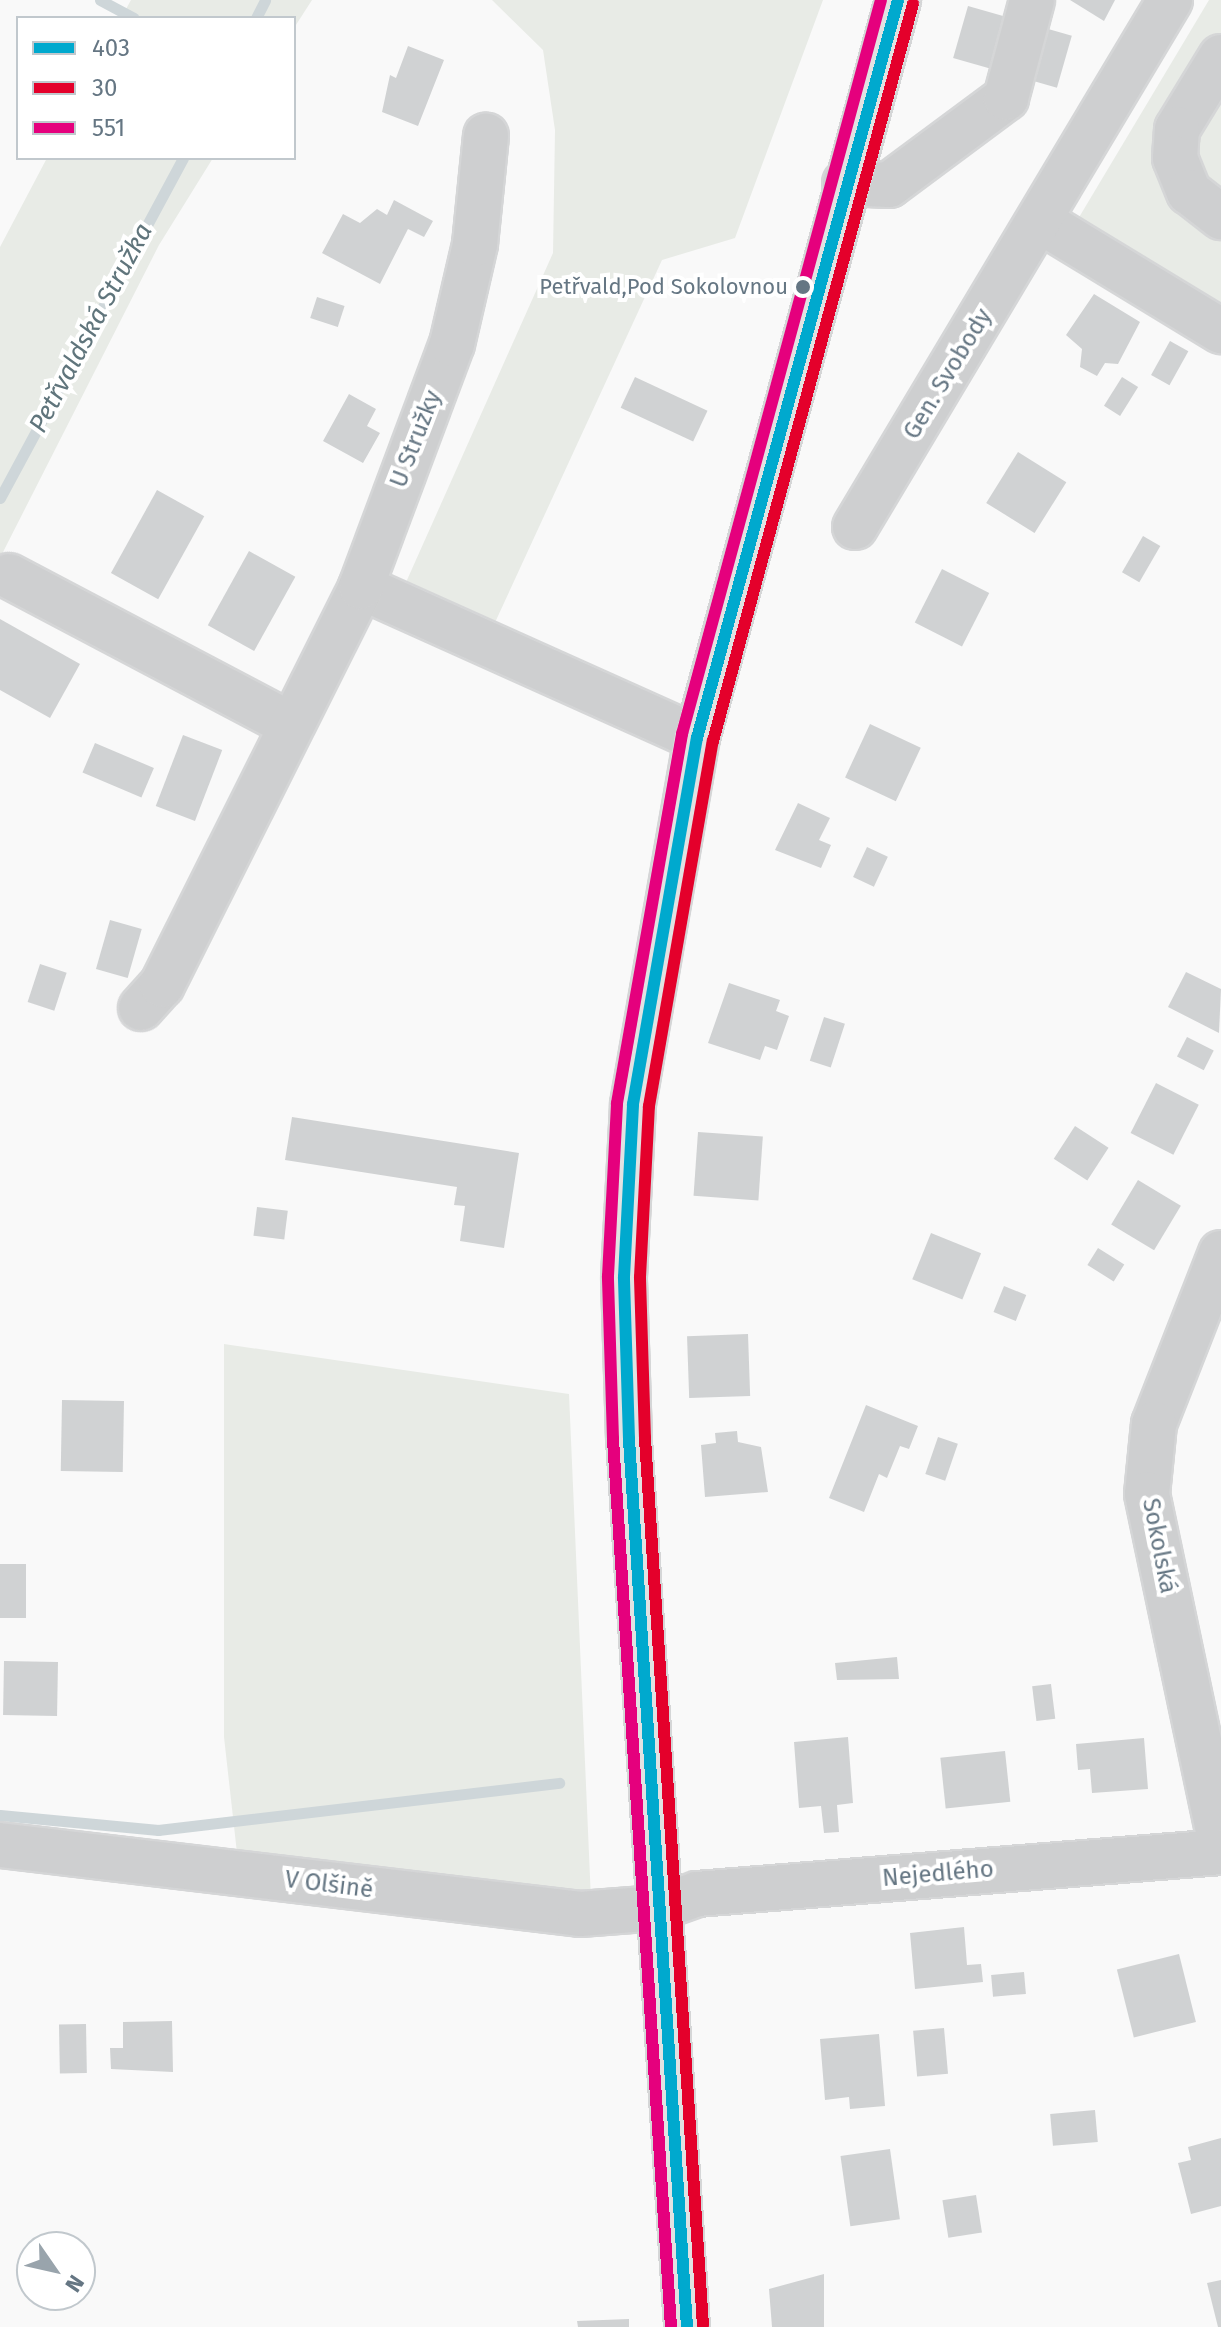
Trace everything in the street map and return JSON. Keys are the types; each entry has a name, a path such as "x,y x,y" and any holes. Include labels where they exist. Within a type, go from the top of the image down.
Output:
{"main road":[{"path":"687,2327 658,1908 624,1277 633,1104 697,738 845,183 898,0"}],"street":[{"path":"845,183 889,185 1006,98 1032,0"},
{"name":"Gen. Svobody","path":"855,527 1170,0"},
{"path":"1221,57 1177,129 1175,158 1189,192 1221,217"},
{"name":"U Stružky","path":"141,1008 162,985 288,723 361,587 452,344 475,244 486,136"},
{"path":"1040,221 1221,331"},
{"path":"9,576 288,723"},
{"path":"361,587 697,738"},
{"name":"Sokolská","path":"1221,1253 1154,1424 1147,1494 1221,1849"},
{"name":"V Olšině","path":"0,1845 580,1914 658,1908"},
{"name":"Nejedlého","path":"658,1908 697,1894 1221,1849"}],"shaded area":[{"path":"131,0 312,0 296,25 296,16 122,16"},
{"path":"492,0 823,0 735,238 662,260 492,629 403,589 553,253 555,130 543,50"},
{"path":"1209,0 1221,0 1221,310 1075,224"},
{"path":"46,160 212,160 159,245 0,558 0,247"},
{"path":"224,1344 569,1394 591,1900 238,1862 224,1737"}],"building":[{"path":"1070,0 1115,0 1104,21"},
{"path":"968,6 1072,36 1057,88 953,58"},
{"path":"408,46 444,60 418,126 382,112 390,75 396,78"},
{"path":"394,200 433,221 424,237 408,229 380,284 322,253 343,214 360,223 377,209 387,215"},
{"path":"1094,294 1140,322 1118,364 1105,363 1097,376 1080,367 1082,349 1066,335"},
{"path":"317,297 345,306 338,327 310,318"},
{"path":"1170,341 1188,351 1169,385 1151,375"},
{"path":"635,377 708,411 693,442 621,408"},
{"path":"1122,377 1138,387 1120,416 1104,406"},
{"path":"349,394 376,409 367,426 380,433 363,463 323,441"},
{"path":"1018,452 1066,482 1035,533 986,503"},
{"path":"157,490 204,516 158,599 111,573"},
{"path":"1143,536 1160,546 1139,582 1122,572"},
{"path":"249,551 295,577 254,651 208,625"},
{"path":"942,569 989,593 962,647 915,622"},
{"path":"0,619 80,664 50,718 0,690"},
{"path":"870,724 921,748 896,801 845,777"},
{"path":"183,735 222,750 195,821 156,806"},
{"path":"95,743 154,768 141,797 82,772"},
{"path":"798,803 830,818 819,840 831,845 821,868 775,850"},
{"path":"867,847 888,857 874,887 853,877"},
{"path":"110,920 142,929 128,978 96,969"},
{"path":"40,964 67,973 54,1011 28,1002"},
{"path":"1186,972 1221,989 1219,1033 1168,1007"},
{"path":"729,983 780,1000 776,1011 789,1016 777,1050 765,1046 760,1060 708,1043"},
{"path":"824,1017 845,1024 831,1068 810,1061"},
{"path":"1187,1037 1214,1051 1204,1070 1177,1057"},
{"path":"1156,1083 1199,1105 1173,1155 1131,1133"},
{"path":"292,1117 519,1153 504,1248 460,1241 465,1206 454,1205 457,1187 285,1160"},
{"path":"1075,1126 1109,1148 1087,1180 1054,1159"},
{"path":"698,1132 763,1137 758,1200 694,1196"},
{"path":"1138,1180 1181,1206 1154,1250 1111,1225"},
{"path":"257,1207 288,1211 284,1240 253,1236"},
{"path":"931,1233 981,1253 962,1300 912,1279"},
{"path":"1098,1248 1124,1264 1114,1281 1087,1265"},
{"path":"1004,1286 1026,1295 1016,1321 994,1312"},
{"path":"748,1334 750,1396 689,1398 687,1336"},
{"path":"62,1400 124,1401 123,1472 61,1471"},
{"path":"866,1405 918,1426 909,1449 900,1446 887,1478 879,1474 864,1512 829,1498"},
{"path":"737,1431 738,1442 761,1447 768,1492 705,1497 701,1445 716,1443 715,1433"},
{"path":"938,1437 958,1444 945,1481 925,1474"},
{"path":"0,1564 26,1564 26,1618 0,1618"},
{"path":"897,1657 899,1679 837,1680 835,1663"},
{"path":"4,1661 58,1662 57,1716 3,1715"},
{"path":"1051,1684 1055,1719 1036,1721 1032,1686"},
{"path":"848,1737 853,1803 837,1805 839,1832 824,1833 821,1806 799,1808 794,1742"},
{"path":"1144,1738 1148,1789 1092,1793 1090,1769 1078,1770 1076,1744"},
{"path":"1005,1751 1010,1802 946,1809 940,1758"},
{"path":"964,1927 967,1965 981,1964 983,1982 915,1989 910,1933"},
{"path":"1179,1954 1196,2022 1134,2037 1117,1969"},
{"path":"1024,1972 1026,1994 993,1997 991,1975"},
{"path":"172,2021 173,2072 111,2069 110,2048 123,2048 123,2022"},
{"path":"59,2024 86,2024 87,2073 60,2073"},
{"path":"944,2028 948,2074 917,2077 913,2031"},
{"path":"879,2034 885,2106 850,2109 849,2097 825,2100 820,2039"},
{"path":"1095,2110 1098,2142 1053,2146 1050,2114"},
{"path":"1221,2138 1221,2206 1191,2214 1178,2163 1191,2160 1188,2147"},
{"path":"890,2149 900,2219 850,2226 840,2156"},
{"path":"976,2195 982,2233 948,2238 942,2200"},
{"path":"824,2274 824,2327 772,2327 769,2289"},
{"path":"1221,2280 1221,2327 1218,2327 1207,2283"},
{"path":"629,2319 629,2327 578,2327 577,2321"}],"waterway":[{"path":"100,0 130,16"},
{"name":"Petřvaldská Stružka","path":"257,16 265,0"},
{"name":"Petřvaldská Stružka","path":"0,498 182,160"},
{"path":"0,1815 158,1830 559,1783"}],"transit line":[{"name":"551","path":"671,2327 613,1439 608,1276 617,1103 682,734 881,0"},
{"name":"403","path":"687,2327 629,1439 624,1277 633,1104 697,738 898,0"},
{"name":"30","path":"703,2326 645,1438 640,1277 649,1106 713,741 913,4"}],"place":[{"name":"Petřvald,Pod Sokolovnou","path":"803,287"}]}
